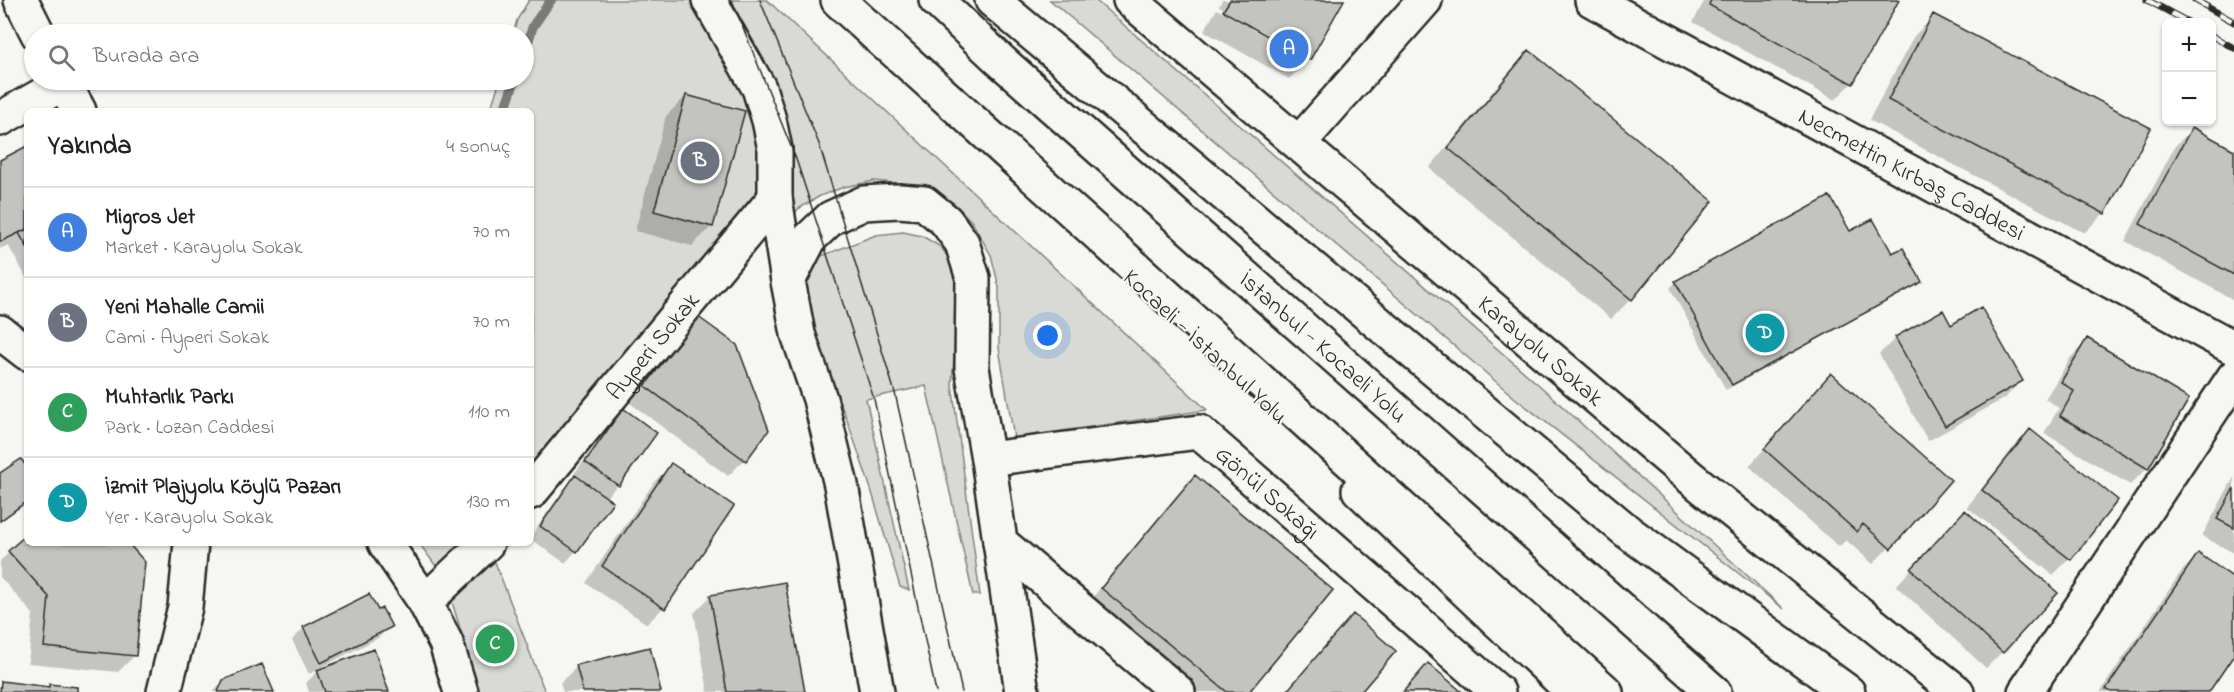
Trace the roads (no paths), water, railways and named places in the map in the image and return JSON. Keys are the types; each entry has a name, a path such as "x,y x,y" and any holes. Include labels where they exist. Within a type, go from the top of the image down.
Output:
{"main road":[{"path":"21,0 33,24"},
{"path":"708,0 759,88 769,120 775,149 775,198 798,334 820,399 841,484 877,692"},
{"path":"831,0 867,26 1606,692"},
{"name":"Kocaeli - İstanbul Yolu","path":"838,0 1573,692"},
{"name":"İstanbul - Kocaeli Yolu","path":"936,0 1001,61 1714,692"},
{"path":"992,0 1628,532 1848,692"},
{"name":"Karayolu Sokak","path":"1130,0 1690,477 1958,692"},
{"path":"1299,143 1425,0"},
{"name":"Necmettin Kırbaş Caddesi","path":"1592,0 2234,348"},
{"path":"27,108 68,91"},
{"path":"0,119 24,109"},
{"name":"Ayperi Sokak","path":"534,488 775,198"},
{"path":"788,281 810,238 831,218 864,203 899,201 924,203 946,221 962,243 973,278 972,368 988,459 1022,692"},
{"path":"0,332 24,351"},
{"path":"2025,692 2234,377"},
{"name":"Gönül Sokağı","path":"988,459 1199,432 1498,692"},
{"path":"1000,542 1178,692"},
{"path":"164,692 185,607 191,546"},
{"path":"387,546 425,602 446,643 461,692"},
{"path":"425,602 484,546"}],"waterway":[{"path":"534,25 551,0"},
{"path":"505,108 511,90"}],"tram line":[{"path":"732,0 796,159 874,399 936,692"},
{"path":"760,0 819,144 895,393 962,692"}],"railway":[{"path":"2147,0 2181,18"},
{"path":"2195,0 2234,22"},
{"path":"2216,38 2234,48"}],"place":[{"name":"Migros Jet","path":"1289,49"},
{"name":"Yeni Mahalle Camii","path":"700,161"},
{"name":"İzmit Plajyolu Köylü Pazarı","path":"1765,333"},
{"name":"Muhtarlık Parkı","path":"495,644"}]}
